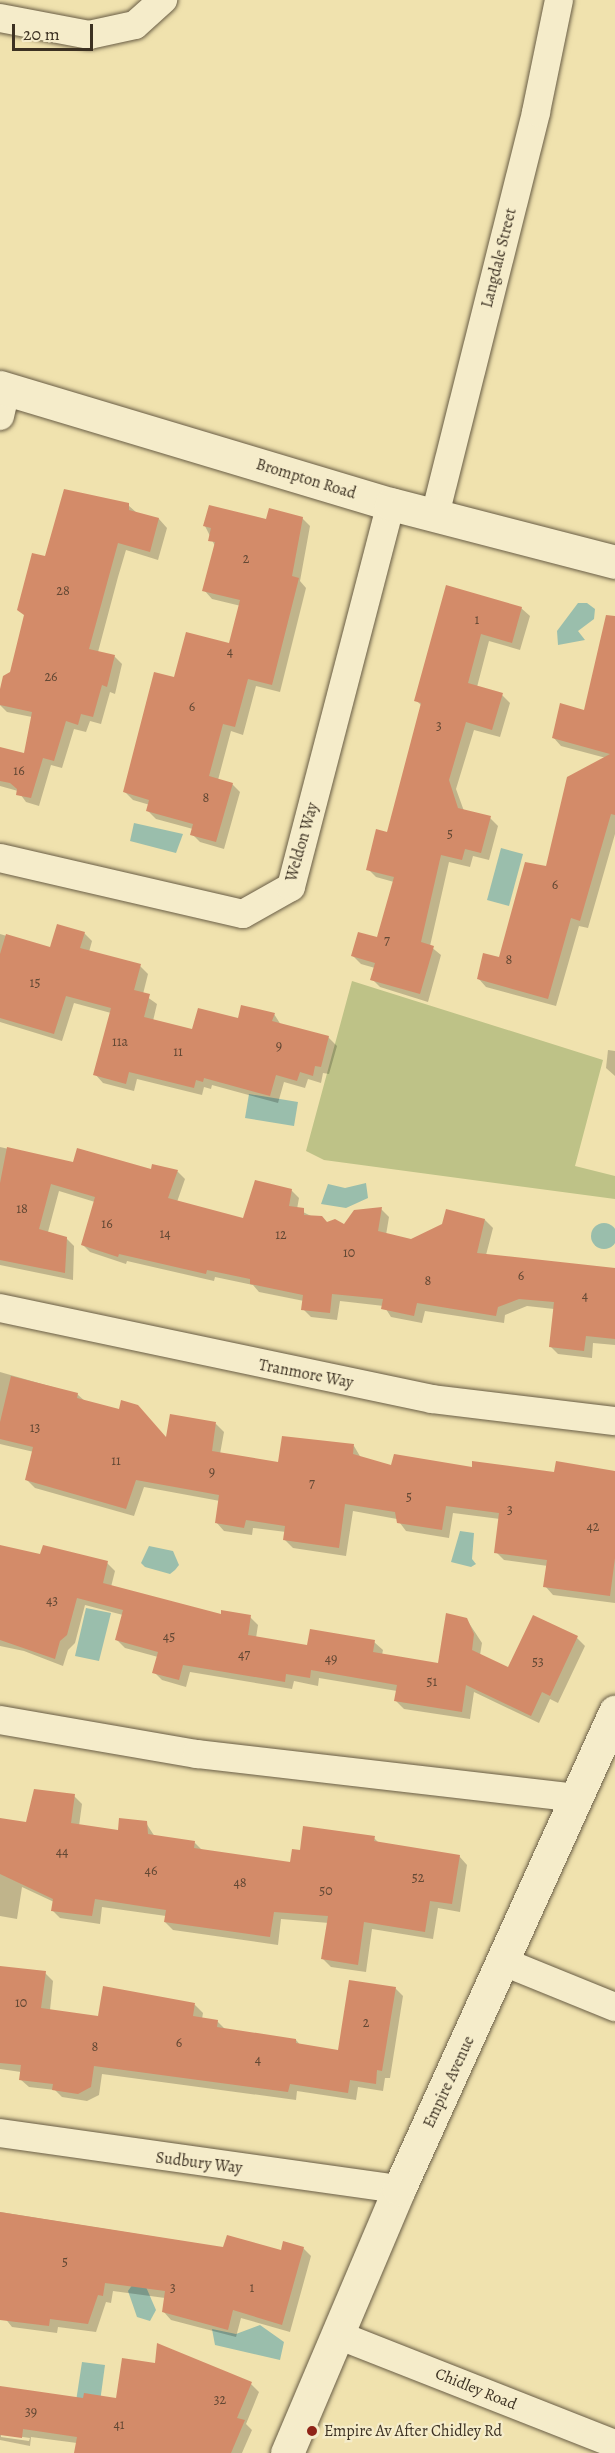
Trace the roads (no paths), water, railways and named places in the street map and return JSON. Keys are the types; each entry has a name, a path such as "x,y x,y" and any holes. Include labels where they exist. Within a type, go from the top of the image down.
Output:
{"street":[{"path":"0,18 89,36 135,25 163,0"},
{"name":"Langdale Street","path":"435,515 536,112 559,0"},
{"name":"Brompton Road","path":"2,398 391,504 615,562"},
{"name":"Weldon Way","path":"0,858 243,914 291,887 391,504"},
{"name":"Tranmore Way","path":"0,1308 432,1399 615,1421"},
{"name":"Empire Avenue","path":"287,2453 399,2189 504,1962 575,1797 615,1712"},
{"path":"0,1720 197,1754 575,1797"},
{"path":"504,1962 615,2007"},
{"name":"Sudbury Way","path":"0,2133 399,2189"},
{"name":"Chidley Road","path":"338,2335 615,2444"}],"place":[{"name":"Empire Av After Chidley Rd","path":"312,2431"}]}
